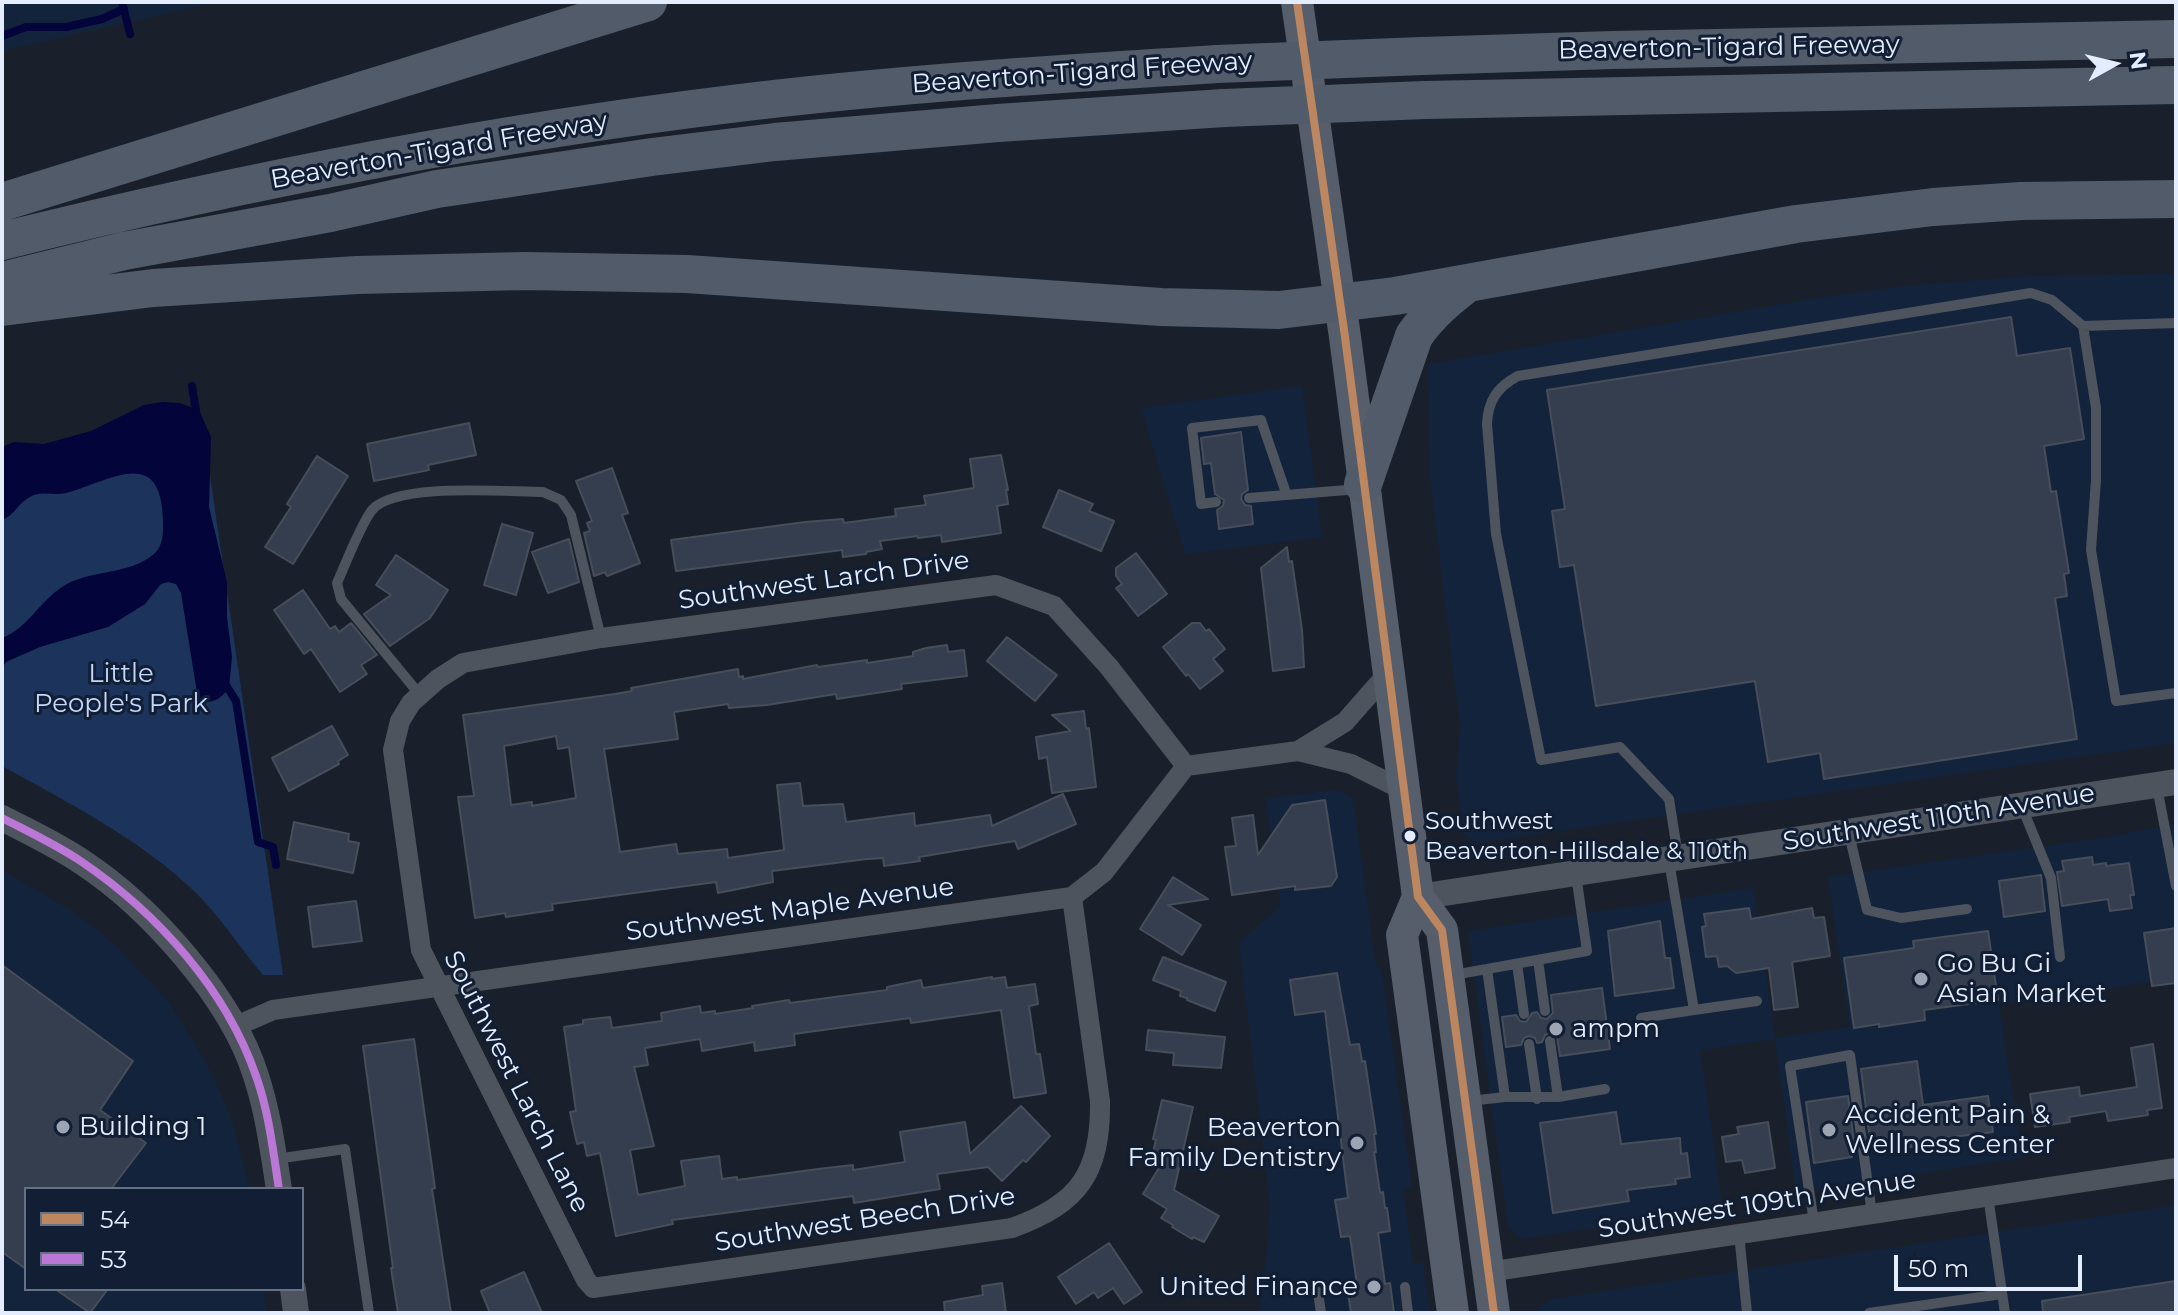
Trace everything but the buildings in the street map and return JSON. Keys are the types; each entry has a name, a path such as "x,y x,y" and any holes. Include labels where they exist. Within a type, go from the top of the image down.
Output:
{"highway":[{"path":"2,202 648,2"},
{"name":"Beaverton-Tigard Freeway","path":"2,241 93,218 261,183 626,118 893,86 1217,64 1422,56 2176,39"},
{"name":"Beaverton-Tigard Freeway","path":"2,281 124,251 330,213 437,189 775,142 1224,108 1425,100 2176,85"},
{"path":"2,307 153,288 357,275 525,271 687,274 1161,307 1279,310 1395,296 1796,224 1933,207 2021,201 2176,199"},
{"path":"1363,486 1414,336 1441,304 1472,280"}],"main road":[{"path":"1297,2 1418,897 1442,930 1494,1313"},
{"path":"1418,897 1402,935 1453,1313"},
{"path":"1443,1234 1476,1268 1488,1272"}],"street":[{"name":"Southwest Larch Drive","path":"489,657 601,638 996,585 1054,606 1109,667 1186,766"},
{"name":"Southwest Larch Lane","path":"489,657 463,663 420,695 400,721 393,750 421,950 586,1280 593,1288"},
{"path":"1298,751 1345,722 1388,673"},
{"path":"1186,766 1298,751 1351,764 1403,790"},
{"name":"Southwest Maple Avenue","path":"234,1027 273,1010 1072,897 1104,872 1186,766"},
{"name":"Southwest 110th Avenue","path":"1418,897 2167,783"},
{"path":"2,818 84,863 131,900 189,962 234,1027 257,1076 279,1187"},
{"name":"Southwest Beech Drive","path":"593,1288 1012,1228 1053,1211 1083,1181 1095,1157 1101,1131 1100,1101 1072,897"},
{"name":"Southwest 109th Avenue","path":"1488,1272 2176,1168"},
{"path":"293,1291 296,1313"}],"lane":[{"path":"1694,1010 1669,799 1620,747 1541,760 1496,534 1487,424 1488,409 1504,383 1518,376 2031,293 2052,300 2083,326 2096,408 2096,480 2091,550 2116,701 2176,693"},
{"path":"2083,326 2176,323"},
{"path":"1216,502 1201,504 1192,428 1261,420 1286,493"},
{"path":"1249,498 1363,486"},
{"path":"420,695 341,599 337,583 373,509 395,498 418,491 543,492 561,500 571,515 601,638"},
{"path":"2167,783 2176,886"},
{"path":"2021,805 2051,878 2060,957"},
{"path":"1849,832 1867,910 1901,918 1967,909"},
{"path":"1447,976 1587,951 1576,873"},
{"path":"1538,960 1545,1011"},
{"path":"1517,964 1524,1014"},
{"path":"1487,969 1505,1097"},
{"path":"1641,1018 1757,1001"},
{"path":"1550,1041 1558,1097"},
{"path":"1529,1044 1537,1099"},
{"path":"1814,1222 1790,1066 1850,1055 1872,1214"},
{"path":"1465,1102 1505,1097 1537,1099 1605,1089"},
{"path":"274,1159 345,1149 369,1313"},
{"path":"1988,1196 2005,1313"},
{"path":"1739,1234 1747,1313"},
{"path":"1405,1287 1408,1313"},
{"path":"1318,1292 1321,1313"},
{"path":"1869,1313 2002,1294"}],"shaded area":[{"path":"2,2 217,2 2,51"},
{"path":"2176,274 2176,743 1476,843 1464,834 1456,778 1460,725 1430,479 1428,364 1902,286 2031,276"},
{"path":"1302,386 1322,537 1185,554 1141,408"},
{"path":"179,403 199,410 211,437 209,507 227,582 232,657 229,688 215,700 207,702 198,699 181,593 176,584 168,582 161,584 145,604 108,627 40,647 6,662 2,668 2,638 19,628 62,587 84,577 132,566 154,554 161,542 163,525 160,497 153,482 143,475 130,474 66,493 34,495 2,520 2,447 14,442 44,444 91,431 144,405"},
{"path":"1341,791 1353,799 1376,967 1381,967 1412,1186 1403,1188 1413,1263 1423,1263 1430,1313 1259,1313 1270,1205 1239,943 1281,905 1266,799"},
{"path":"2176,825 2176,978 1999,1005 2022,1158 1796,1192 1775,1039 1700,1050 1722,1203 1647,1214 1647,1220 1521,1239 1508,1226 1468,931 1753,888 1775,1038 1850,1027 1828,877"},
{"path":"2,870 72,911 96,929 166,999 204,1058 221,1094 233,1124 249,1187 24,1187 24,1291 263,1291 266,1313 2,1313"},
{"path":"2176,1205 2176,1313 1535,1313 1552,1299"}],"green space":[{"name":"Little People's Park","path":"203,428 283,975 263,975 197,894 153,856 104,824 2,766 2,462"}],"waterway":[{"path":"122,2 130,34"},
{"path":"2,36 26,27 66,27 102,19 124,9"},
{"path":"192,386 197,417"},
{"path":"224,682 236,701 258,842 273,847 276,865"}],"transit line":[{"name":"54","path":"1297,2 1345,337 1418,897 1442,930 1494,1313"},
{"name":"53","path":"2,818 63,850 110,882 162,929 208,984 227,1013 256,1076 279,1187"}],"place":[{"name":"Southwest Beaverton-Hillsdale & 110th","path":"1410,836"},
{"name":"Go Bu Gi Asian Market","path":"1921,979"},
{"name":"ampm","path":"1556,1029"},
{"name":"Building 1","path":"63,1127"},
{"name":"Accident Pain & Wellness Center","path":"1829,1130"},
{"name":"Beaverton Family Dentistry","path":"1357,1143"},
{"name":"United Finance","path":"1374,1287"}]}
